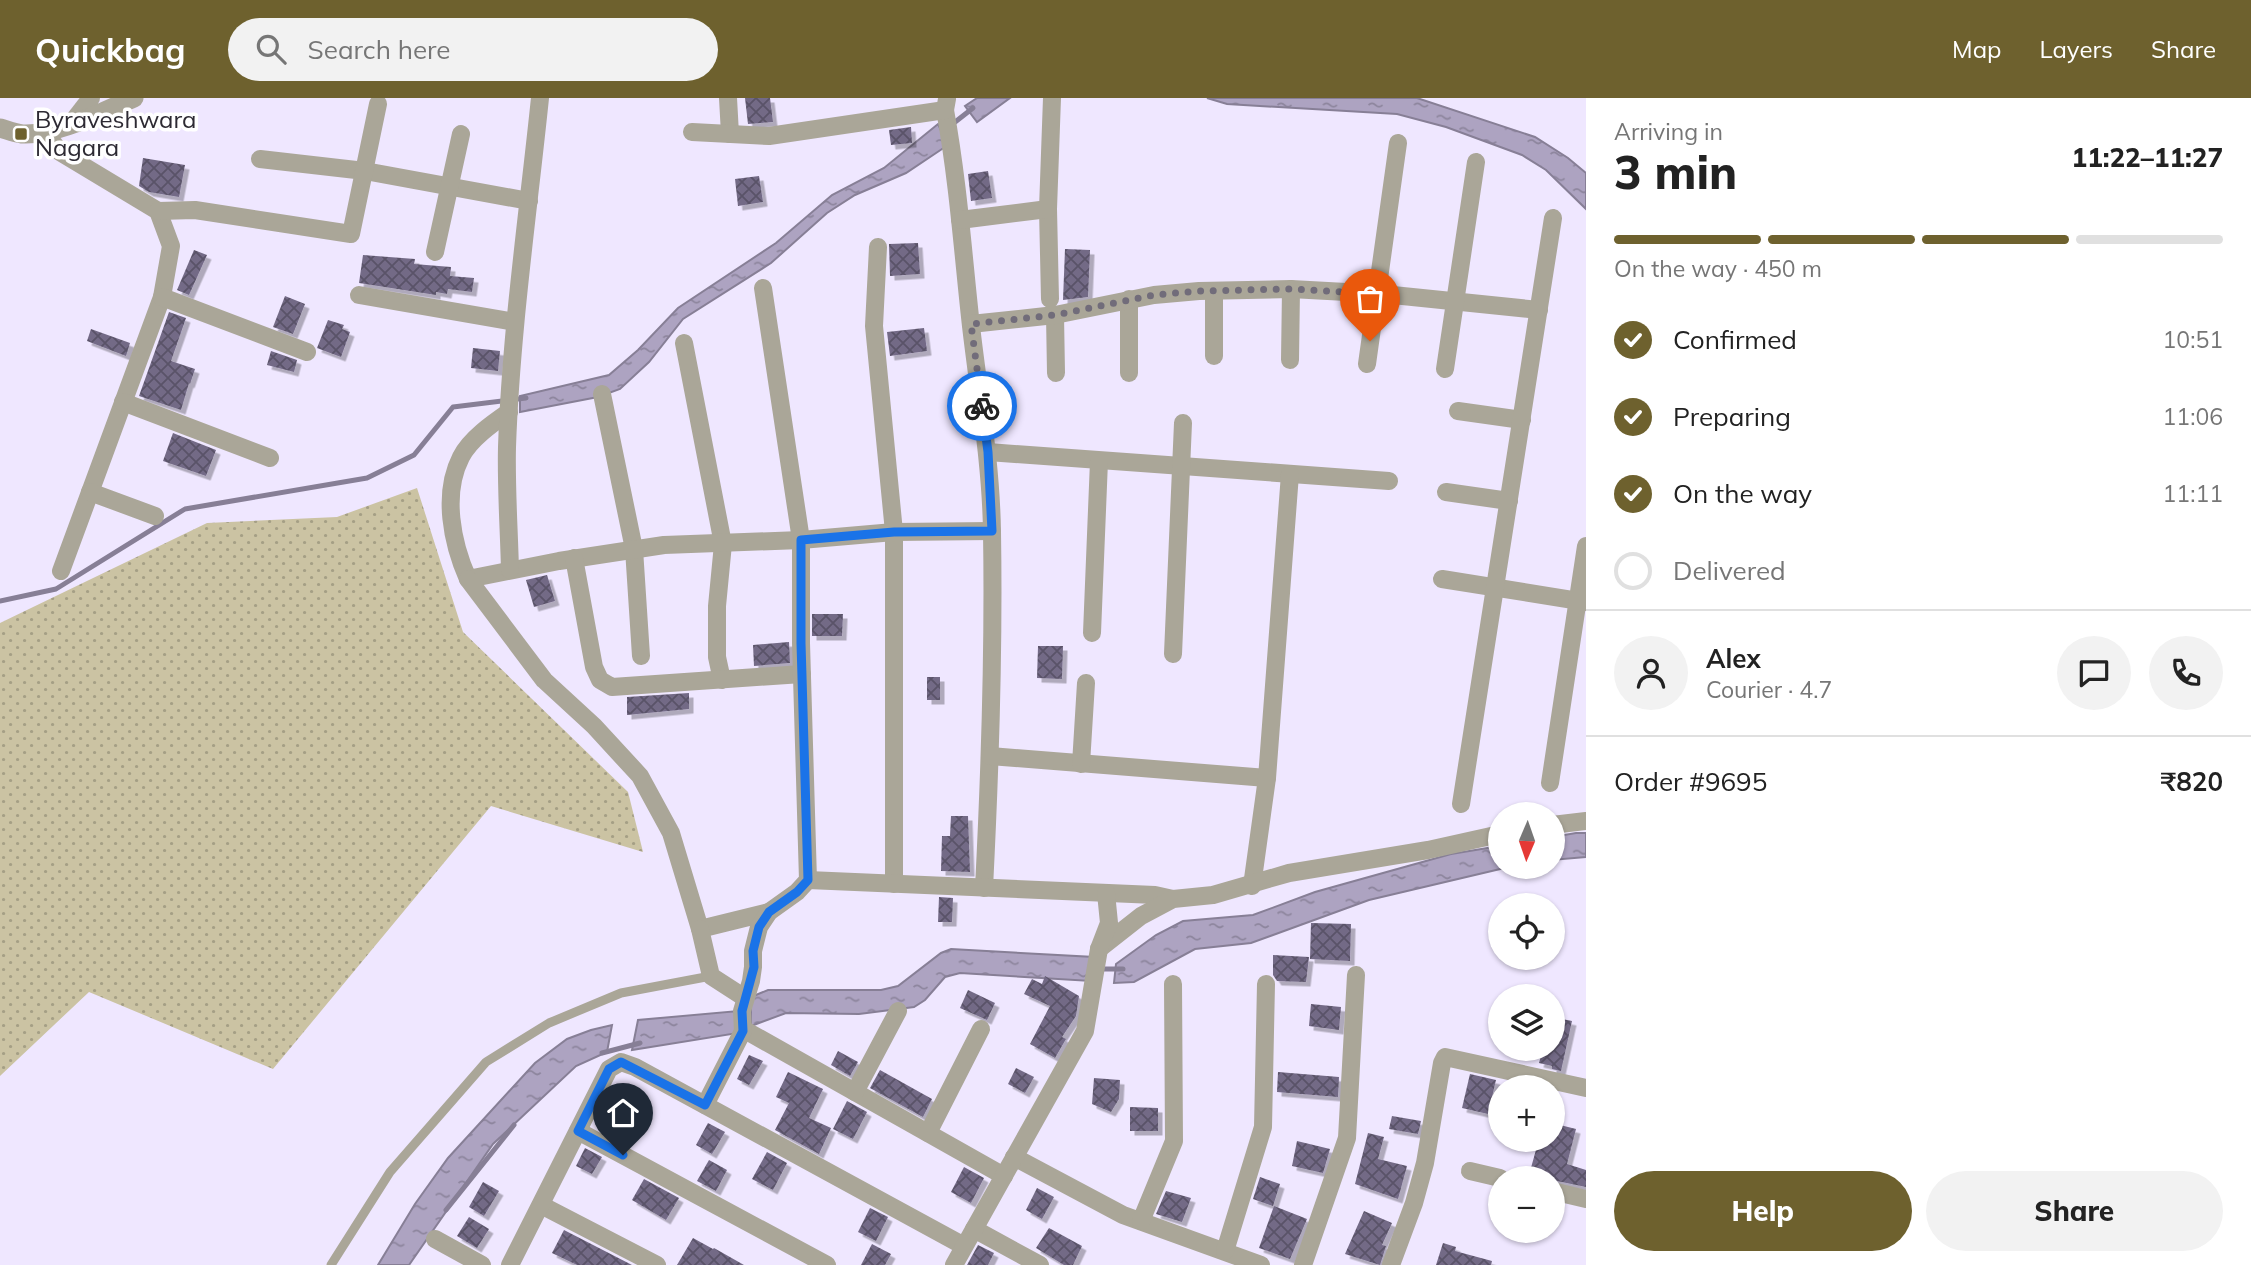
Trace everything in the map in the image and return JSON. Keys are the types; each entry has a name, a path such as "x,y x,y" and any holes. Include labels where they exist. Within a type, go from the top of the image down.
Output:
{"street":[{"path":"70,125 91,98"},
{"path":"0,128 22,134 44,131 70,125 134,98"},
{"path":"510,570 507,450 510,399 515,322 540,98"},
{"path":"728,98 730,134"},
{"path":"1052,98 1048,209 1056,373"},
{"path":"44,131 60,152 158,211 195,210 351,234 378,104"},
{"path":"692,132 769,136 947,114 988,452 992,531 990,756 984,888"},
{"path":"435,252 461,134"},
{"path":"1367,364 1398,143"},
{"path":"260,159 365,171 528,201"},
{"path":"1445,369 1476,162"},
{"path":"960,220 1048,209"},
{"path":"61,571 162,297 172,246 158,211"},
{"path":"1461,804 1553,218"},
{"path":"877,247 874,326 894,532 894,884"},
{"path":"705,1105 743,1016 754,967 753,951 759,927 769,912 797,892 808,880 801,540 763,288"},
{"path":"971,324 1053,307 1154,295 1291,289 1377,294 1539,310"},
{"path":"1290,360 1291,289"},
{"path":"1214,291 1214,356"},
{"path":"359,295 515,322"},
{"path":"162,297 307,352"},
{"path":"1129,299 1129,373"},
{"path":"684,343 723,544 717,644 722,680"},
{"path":"602,394 634,549 641,656"},
{"path":"510,399 462,456 451,490 453,531 458,556 468,579 544,680 594,726 640,776 671,833 711,976 743,1016 855,1092 1004,1175"},
{"path":"123,402 270,458"},
{"path":"1458,411 1522,420"},
{"path":"1173,654 1183,423"},
{"path":"988,452 1389,481"},
{"path":"1092,633 1098,461"},
{"path":"1252,886 1267,778 1290,474"},
{"path":"90,492 155,516"},
{"path":"1446,492 1509,501"},
{"path":"468,579 574,558 664,545 801,540 894,532 992,531"},
{"path":"1550,783 1582,601 1586,546"},
{"path":"574,558 594,667 600,680 612,687 802,674"},
{"path":"1442,579 1582,601"},
{"path":"1080,764 1086,683"},
{"path":"990,756 1267,778"},
{"path":"1565,823 1586,821"},
{"path":"808,880 1155,895 1173,899 1213,895 1252,886 1289,873 1428,850 1488,837"},
{"path":"954,1265 1085,1031 1099,950 1110,923 1106,893"},
{"path":"1099,950 1141,916 1173,899"},
{"path":"700,929 769,912"},
{"path":"1303,1265 1347,1138 1356,975"},
{"path":"1141,1221 1174,1141 1172,984"},
{"path":"1225,1251 1263,1127 1266,984"},
{"path":"855,1092 898,1011"},
{"path":"928,1133 981,1029"},
{"path":"1391,1265 1414,1203 1425,1163 1442,1063 1446,1056 1586,1088"},
{"path":"510,1265 609,1069 621,1062 964,1246"},
{"path":"578,1131 827,1265"},
{"path":"1014,1157 1123,1215 1261,1265"},
{"path":"1470,1171 1488,1175"},
{"path":"1565,1194 1586,1199"},
{"path":"541,1205 657,1265"},
{"path":"974,1229 1040,1265"},
{"path":"435,1239 482,1265"}],"lane":[{"path":"331,1265 390,1172 485,1062 549,1023 621,993 711,976"}],"shaded area":[{"path":"417,488 463,632 628,792 643,852 491,806 273,1069 89,992 0,1076 0,623 207,523 337,517"}],"water":[{"path":"977,98 1010,98 977,122 965,106"},
{"path":"1207,98 1417,98 1535,137 1568,158 1586,173 1586,209 1546,170 1522,155 1446,127 1397,114 1227,104"},
{"path":"938,124 948,145 906,173 855,195 827,213 771,263 683,319 649,362 620,389 598,397 520,412 520,396 609,375 638,350 678,308 776,243 832,195 884,168"},
{"path":"1586,833 1586,857 1565,859 1565,835"},
{"path":"1488,848 1488,872 1369,900 1251,943 1195,949 1134,982 1114,983 1116,964 1156,935 1183,921 1253,915 1315,892 1451,854"},
{"path":"951,949 1094,957 1091,981 960,973 945,977 925,1000 914,1007 859,1014 786,1013 751,1026 751,997 768,990 881,990 898,986 941,953"},
{"path":"738,1011 738,1033 632,1050 638,1020"},
{"path":"612,1025 607,1052 576,1066 493,1144 409,1265 378,1265 415,1204 448,1158 535,1063 567,1039"}],"building":[{"path":"745,98 770,98 773,122 748,124"},
{"path":"911,127 912,143 891,145 889,130"},
{"path":"143,158 185,165 179,197 149,192 139,186"},
{"path":"988,171 992,198 971,201 968,174"},
{"path":"759,176 763,202 738,206 735,179"},
{"path":"918,243 920,274 890,276 889,244"},
{"path":"1065,249 1090,250 1088,297 1063,300"},
{"path":"194,250 207,255 189,295 177,290"},
{"path":"363,255 415,259 414,264 451,267 450,276 474,278 472,292 448,289 447,294 436,292 436,295 359,283"},
{"path":"285,296 305,304 293,334 273,327"},
{"path":"169,312 186,318 171,361 195,369 181,410 139,396"},
{"path":"328,320 344,325 342,329 350,332 341,357 317,348"},
{"path":"924,328 927,351 890,356 887,332"},
{"path":"91,329 130,343 126,356 87,341"},
{"path":"473,348 500,351 498,371 471,368"},
{"path":"271,351 297,360 294,372 267,365"},
{"path":"173,433 216,450 206,476 163,461"},
{"path":"547,575 555,601 534,607 526,580"},
{"path":"812,614 843,614 842,636 812,636"},
{"path":"789,642 790,663 754,666 753,645"},
{"path":"1038,646 1063,646 1062,679 1037,678"},
{"path":"927,677 940,677 940,700 927,700"},
{"path":"689,693 689,709 627,715 627,697"},
{"path":"951,816 968,816 970,872 941,871 942,836 950,836"},
{"path":"939,897 953,898 952,922 938,922"},
{"path":"1311,923 1351,924 1350,961 1310,959"},
{"path":"1273,955 1309,957 1306,982 1277,981 1273,975"},
{"path":"1045,976 1079,996 1076,1016 1062,1037 1066,1039 1055,1058 1030,1044 1050,1006 1024,994 1032,979 1042,984"},
{"path":"968,990 995,1003 987,1020 960,1008"},
{"path":"1311,1004 1341,1007 1339,1030 1309,1026"},
{"path":"1565,1020 1572,1021 1565,1053"},
{"path":"838,1051 858,1062 850,1076 831,1065"},
{"path":"749,1055 763,1061 749,1085 737,1079"},
{"path":"1540,1061 1563,1061 1561,1071"},
{"path":"1016,1068 1034,1077 1025,1093 1008,1084"},
{"path":"880,1070 932,1099 923,1117 870,1088"},
{"path":"788,1072 823,1089 809,1118 831,1128 819,1154 775,1130 789,1103 776,1097"},
{"path":"1278,1072 1339,1077 1338,1097 1277,1092"},
{"path":"1470,1074 1488,1078 1488,1114 1462,1108"},
{"path":"1094,1078 1120,1080 1119,1099 1111,1112 1092,1104"},
{"path":"847,1101 867,1112 853,1139 833,1129"},
{"path":"1130,1107 1158,1108 1158,1131 1130,1131"},
{"path":"1392,1116 1421,1121 1418,1134 1389,1129"},
{"path":"708,1123 725,1132 712,1154 696,1145"},
{"path":"1565,1126 1576,1129 1567,1164 1586,1170 1586,1187 1565,1183 1565,1166 1532,1166 1535,1152 1565,1152"},
{"path":"1368,1133 1384,1137 1378,1159 1407,1166 1398,1199 1355,1184"},
{"path":"1297,1141 1330,1149 1323,1173 1292,1166"},
{"path":"585,1148 602,1157 592,1174 576,1166"},
{"path":"767,1152 787,1163 773,1190 752,1179"},
{"path":"709,1160 727,1170 716,1191 697,1181"},
{"path":"964,1167 984,1178 971,1203 951,1192"},
{"path":"1260,1177 1280,1184 1273,1206 1253,1199"},
{"path":"644,1179 679,1198 666,1220 632,1200"},
{"path":"483,1182 499,1191 484,1216 469,1207"},
{"path":"1037,1188 1054,1197 1042,1219 1026,1210"},
{"path":"1166,1191 1191,1198 1182,1222 1156,1214"},
{"path":"1274,1206 1307,1219 1290,1259 1259,1248"},
{"path":"870,1208 888,1217 876,1241 858,1232"},
{"path":"1364,1211 1392,1223 1382,1245 1386,1246 1380,1265 1345,1254"},
{"path":"469,1217 489,1229 477,1248 457,1236"},
{"path":"1049,1228 1082,1246 1073,1265 1064,1265 1036,1248"},
{"path":"564,1230 632,1265 577,1265 552,1253"},
{"path":"693,1238 714,1248 744,1265 677,1265"},
{"path":"1443,1243 1456,1247 1455,1251 1492,1261 1491,1265 1436,1265"},
{"path":"872,1244 891,1254 885,1265 861,1265"},
{"path":"978,1245 994,1253 988,1265 967,1265"}],"waterway":[{"path":"950,126 973,108"},
{"path":"0,601 56,589 185,509 367,478 414,455 453,407 526,398"},
{"path":"1098,969 1123,969"},
{"path":"602,1053 640,1043"},
{"path":"446,1210 514,1125"}],"way so far":[{"path":"982,406 971,324 1055,315 1154,295 1291,289 1377,294 1370,341"}],"place":[{"name":"Byraveshwara Nagara","path":"21,134"}],"route":[{"path":"623,1155 578,1131 609,1069 621,1062 635,1067 705,1105 743,1031 742,1011 754,967 753,951 759,927 769,912 797,892 808,880 801,643 801,540 894,532 992,531 988,452 982,406"}]}
